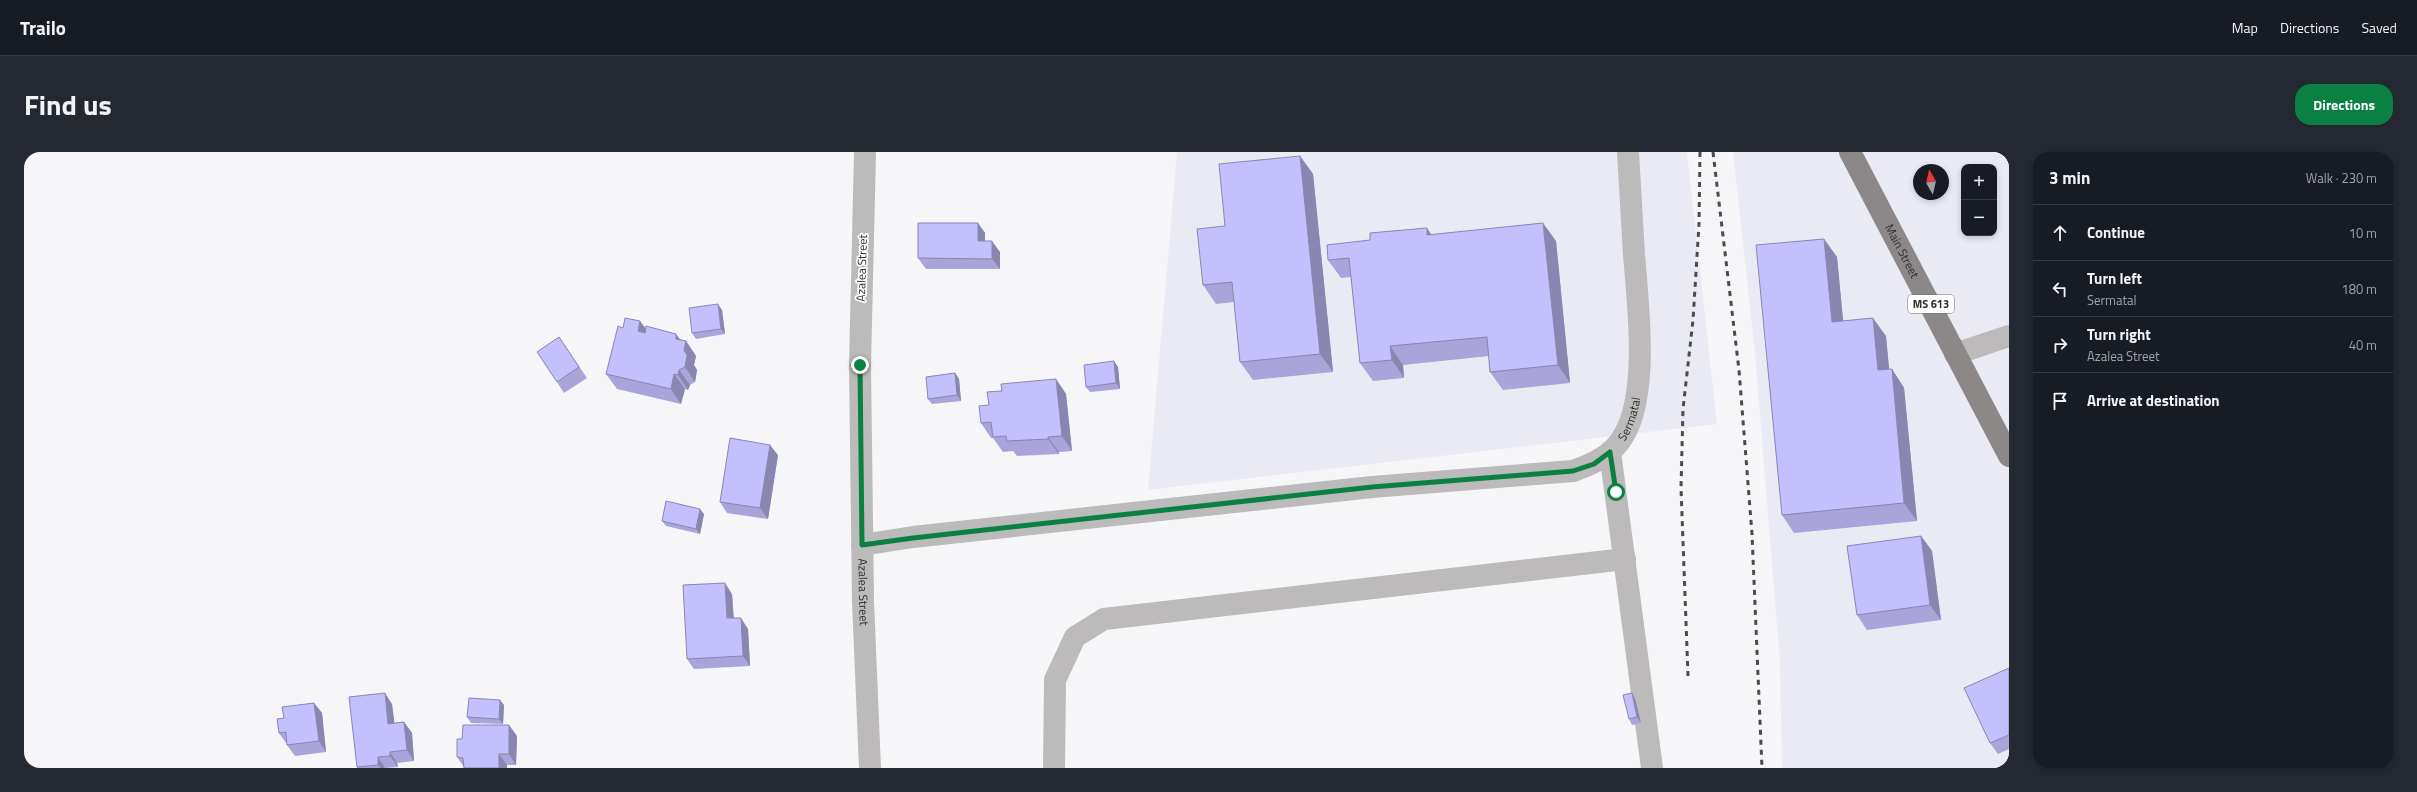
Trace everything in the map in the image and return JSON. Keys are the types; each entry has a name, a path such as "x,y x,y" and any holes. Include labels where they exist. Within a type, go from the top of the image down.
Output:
{"main road":[{"name":"Main Street","path":"1850,152 1929,300 1955,354 2009,456"}],"street":[{"name":"Azalea Street","path":"865,152 860,365 862,545 870,768"},
{"name":"Sermatal","path":"862,545 913,538 1364,488 1573,471 1594,464 1610,452 1624,436 1632,417 1640,367 1640,327 1628,152"},
{"path":"1955,354 2009,336"},
{"path":"1610,452 1652,768"},
{"path":"1054,768 1055,680 1075,637 1104,619 1625,559"}],"shaded area":[{"path":"1177,152 1687,152 1717,424 1148,490"},
{"path":"1733,152 2009,152 2009,768 1782,768 1780,663 1755,354"}],"building":[{"path":"1300,156 1320,354 1240,362 1232,282 1203,285 1197,229 1225,226 1219,164"},
{"path":"918,223 978,223 978,241 992,241 992,259 918,258"},
{"path":"1543,223 1558,365 1490,372 1487,337 1390,346 1392,360 1360,363 1349,258 1328,260 1327,245 1370,240 1370,233 1427,228 1427,235"},
{"path":"1824,239 1832,322 1873,318 1878,370 1892,369 1904,503 1782,515 1756,245"},
{"path":"718,304 721,329 692,333 689,308"},
{"path":"625,318 640,321 638,331 645,333 646,326 676,334 676,339 686,341 684,350 687,355 685,367 679,370 678,375 674,374 671,389 606,374 618,326 623,328"},
{"path":"559,337 579,367 557,382 537,352"},
{"path":"1114,361 1116,383 1086,387 1084,365"},
{"path":"955,373 957,395 928,399 926,377"},
{"path":"1056,379 1062,436 1048,437 1048,439 1007,441 1006,436 993,437 991,422 981,423 979,406 989,405 987,392 1002,391 1001,384"},
{"path":"730,438 770,445 760,508 720,502"},
{"path":"666,501 700,509 696,529 662,521"},
{"path":"1921,536 1930,605 1857,615 1847,546"},
{"path":"725,583 727,618 741,618 743,656 687,659 683,585"},
{"path":"2009,668 2009,735 1990,743 1964,688"},
{"path":"385,693 388,724 404,722 407,750 390,752 390,756 378,757 378,765 357,767 349,697"},
{"path":"1632,693 1637,717 1629,719 1623,695"},
{"path":"469,698 500,700 499,719 467,717"},
{"path":"314,703 319,741 287,745 286,732 279,733 277,719 284,718 282,707"},
{"path":"463,725 509,725 509,754 499,754 499,768 464,768 463,758 457,757 457,739 462,739"}],"railway":[{"path":"1688,676 1681,488 1683,409 1693,320 1699,224 1700,152"},
{"path":"1713,152 1739,370 1752,534 1762,768"}],"route":[{"path":"860,365 862,545 1372,487 1573,471 1594,464 1610,452 1616,492"}]}
